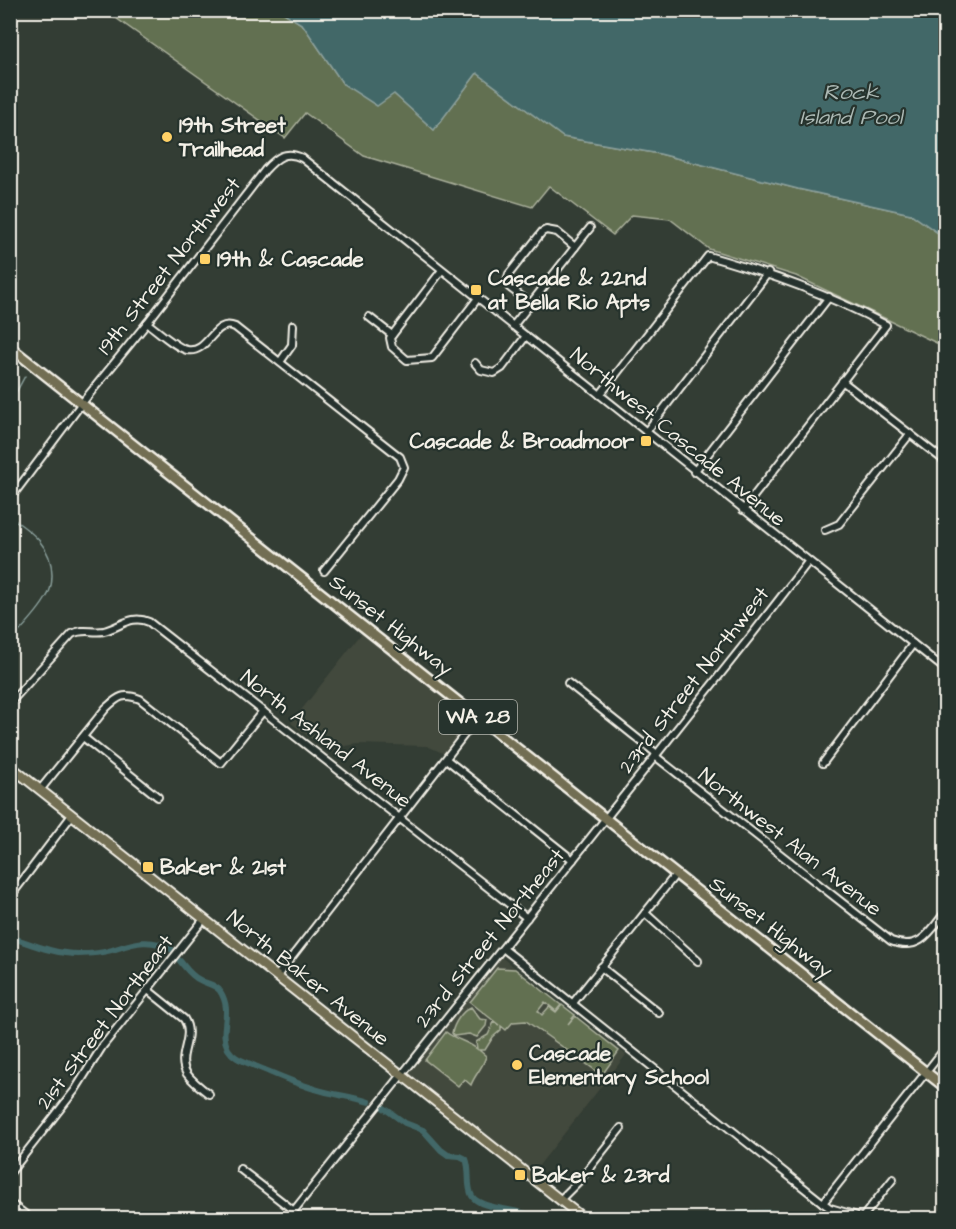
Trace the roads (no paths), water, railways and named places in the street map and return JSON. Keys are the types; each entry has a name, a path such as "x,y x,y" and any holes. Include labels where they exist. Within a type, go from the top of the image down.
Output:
{"highway":[{"name":"Sunset Highway","path":"10,347 945,1088"}],"main road":[{"name":"North Baker Avenue","path":"10,766 400,1076 583,1218"}],"street":[{"name":"Northwest Cascade Avenue","path":"286,154 294,154 302,158 945,670"},
{"name":"19th Street Northwest","path":"10,499 82,403 265,170 275,159 286,154"},
{"path":"513,326 590,228"},
{"path":"530,303 509,287 508,274 546,230 556,232 575,247"},
{"path":"600,395 708,256 768,273 829,297 885,325 743,510"},
{"path":"442,270 390,338 392,347 407,360 432,358 478,298"},
{"path":"646,432 768,273"},
{"path":"694,472 829,297"},
{"path":"369,317 392,335"},
{"path":"147,323 178,345 190,350 201,347 223,326 232,325 391,449 404,463 401,475 324,571"},
{"path":"280,362 292,345 293,324"},
{"path":"475,363 481,370 494,373 502,368 526,336"},
{"path":"842,381 945,462"},
{"path":"825,530 839,524 910,434"},
{"name":"23rd Street Northwest","path":"606,818 808,562"},
{"name":"North Ashland Avenue","path":"10,703 72,634 83,629 106,631 135,618 149,622 527,918"},
{"path":"824,763 913,644"},
{"name":"Northwest Alan Avenue","path":"568,682 883,936 898,944 910,945 925,937 945,911"},
{"path":"40,790 106,708 117,698 128,695 140,699 221,763 263,711"},
{"path":"277,976 478,717"},
{"path":"83,737 158,797"},
{"path":"446,759 573,860"},
{"path":"10,897 72,815"},
{"name":"23rd Street Northeast","path":"288,1218 606,818"},
{"path":"573,1003 676,874"},
{"path":"645,913 698,961"},
{"name":"21st Street Northeast","path":"10,1173 75,1090 102,1047 204,919"},
{"path":"504,949 830,1208 863,1218 893,1179"},
{"path":"601,967 659,1013"},
{"path":"148,990 187,1024 188,1040 183,1066 190,1078 209,1094"},
{"path":"824,1203 945,1047"},
{"path":"560,1200 579,1181 621,1128"},
{"path":"240,1169 294,1211"},
{"path":"10,1203 30,1218"}],"water":[{"name":"Rock Island Pool","path":"281,11 945,11 945,238 911,214 798,189 660,154 563,137 477,73 434,130 394,94 377,106 343,84 303,25"}],"waterway":[{"path":"10,404 25,376"},
{"path":"10,517 33,534 45,548 49,556 52,575 48,595 10,642"},
{"path":"10,937 70,954 100,953 142,942 156,943 171,949"},
{"path":"180,961 194,976 220,991 226,1007 225,1042 233,1055 300,1084 369,1102"},
{"path":"384,1108 405,1123 423,1130 448,1155 466,1159 470,1192 476,1201 537,1218"},
{"path":"708,1218 764,1213 820,1218"}],"place":[{"name":"19th Street Trailhead","path":"167,137"},
{"name":"19th & Cascade","path":"205,259"},
{"name":"Cascade & 22nd at Bella Rio Apts","path":"476,290"},
{"name":"Cascade & Broadmoor","path":"646,441"},
{"name":"Baker & 21st","path":"148,867"},
{"name":"Cascade Elementary School","path":"517,1065"},
{"name":"Baker & 23rd","path":"520,1175"}]}
